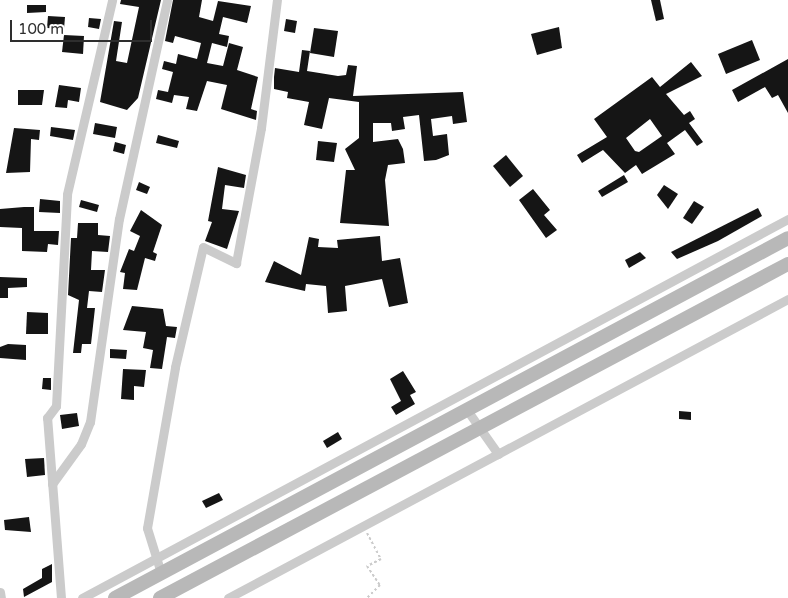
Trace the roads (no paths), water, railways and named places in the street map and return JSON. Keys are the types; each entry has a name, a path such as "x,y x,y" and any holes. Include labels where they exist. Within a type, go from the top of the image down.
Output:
{"main road":[{"path":"115,598 788,238"},
{"path":"160,598 788,264"}],"street":[{"path":"61,598 47,418 56,406 67,194 112,0"},
{"path":"52,484 81,444 90,422 119,219 167,0"},
{"path":"161,574 154,560 147,528 175,367 203,247 236,263 261,128 277,0"},
{"path":"82,598 788,219"},
{"path":"228,598 788,299"},
{"path":"467,410 498,454"},
{"path":"0,592 1,598"}]}
